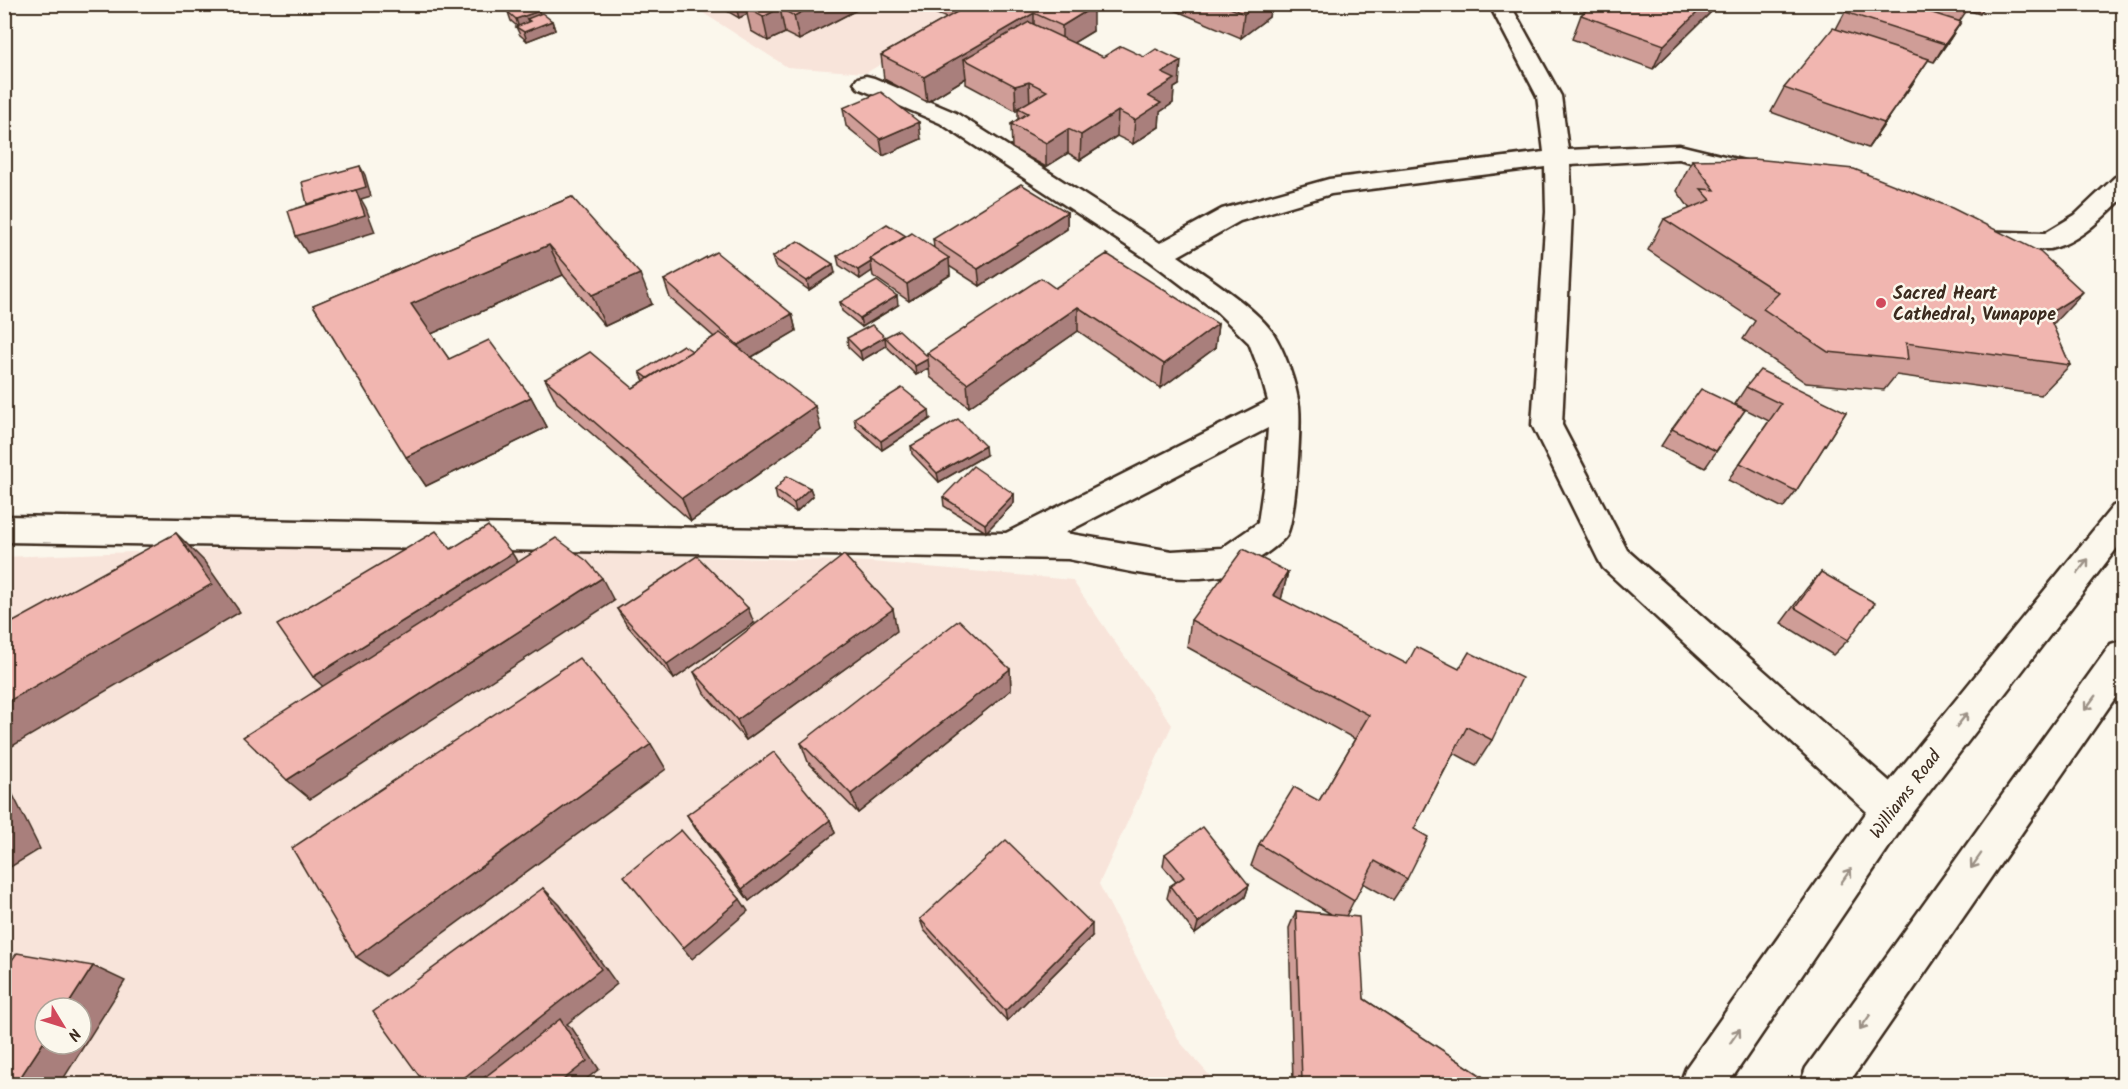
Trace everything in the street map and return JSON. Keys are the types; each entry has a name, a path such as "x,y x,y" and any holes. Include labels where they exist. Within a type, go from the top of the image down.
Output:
{"street":[{"path":"1499,4 1549,96 1557,158 1559,212 1547,425 1615,560 1892,809"},
{"path":"4,529 1068,546 1173,565 1229,561 1273,528 1280,482 1284,406 1275,372 1261,338 1226,304 1159,255 948,118 866,83"},
{"path":"1159,255 1231,215 1329,187 1557,158 1679,152 1770,175"},
{"path":"1946,229 1978,241 2050,241 2084,221 2124,183"},
{"path":"1010,546 1284,406"},
{"name":"Williams Road","path":"1702,1084 1892,809 2124,515"},
{"path":"1821,1084 2124,655"}],"shaded area":[{"path":"691,5 980,5 866,73 787,67"},
{"path":"312,545 872,562 1072,580 1172,725 1099,884 1180,1042 1217,1084 5,1084 4,557"}],"building":[{"path":"532,4 539,11 516,19 508,12"},
{"path":"751,4 817,4 794,16 780,8 763,17 745,7"},
{"path":"971,4 1088,4 1093,7 1062,26 1034,13 924,77 881,55"},
{"path":"1221,4 1257,4 1244,14"},
{"path":"1593,4 1706,4 1664,45 1581,15"},
{"path":"1852,4 1904,4 1961,22 1945,44 1845,12"},
{"path":"1957,4 1970,4 1968,8"},
{"path":"542,13 552,21 524,32 516,27 530,21 527,19"},
{"path":"1029,22 1103,57 1121,46 1144,57 1156,49 1181,61 1162,73 1175,79 1148,96 1161,103 1135,120 1118,111 1081,135 1068,129 1046,143 1011,124 1028,113 1018,108 1047,91 1029,82 1015,86 964,59"},
{"path":"1833,28 1929,59 1884,123 1784,88"},
{"path":"881,92 919,122 880,139 843,108"},
{"name":"Sacred Heart Cathedral, Vunapope","path":"1754,159 1854,169 1952,208 2040,252 2083,292 2048,314 2070,365 1906,343 1908,360 1828,352 1763,309 1779,293 1664,219 1711,200 1701,189 1715,190 1692,160"},
{"path":"360,166 366,187 307,204 302,182"},
{"path":"1021,184 1067,212 978,269 933,239"},
{"path":"356,190 365,215 296,236 288,211"},
{"path":"572,197 640,274 592,295 549,245 411,304 449,359 489,340 531,397 406,457 313,305"},
{"path":"887,224 906,236 870,259 871,262 858,270 837,256"},
{"path":"912,233 949,258 907,284 870,259"},
{"path":"798,241 833,264 807,281 772,257"},
{"path":"716,252 792,314 738,345 664,280"},
{"path":"1107,254 1218,324 1164,364 1078,307 967,383 927,353 1041,278 1055,288"},
{"path":"877,281 897,296 860,318 840,302"},
{"path":"872,325 885,337 860,351 847,338"},
{"path":"899,330 928,359 915,366 885,337"},
{"path":"720,333 815,406 682,498 545,379 590,352 633,388"},
{"path":"683,345 692,351 648,378 640,372"},
{"path":"1760,370 1846,412 1796,491 1740,463 1781,404 1746,387"},
{"path":"902,388 929,410 881,441 854,418"},
{"path":"1701,389 1745,410 1716,451 1672,429"},
{"path":"958,419 985,446 937,473 911,446"},
{"path":"973,466 1014,494 985,524 943,497"},
{"path":"787,476 810,488 794,503 775,490"},
{"path":"488,526 512,553 313,677 277,625 436,531 451,549"},
{"path":"176,533 212,584 4,704 4,627"},
{"path":"556,538 587,561 602,578 287,780 243,737"},
{"path":"1243,549 1288,572 1273,595 1407,664 1416,647 1459,669 1469,652 1522,678 1492,740 1467,727 1414,829 1428,837 1407,879 1375,861 1354,901 1259,844 1294,787 1319,801 1369,715 1191,620"},
{"path":"844,555 893,609 737,720 694,672"},
{"path":"697,556 748,608 667,664 617,609"},
{"path":"1821,572 1875,603 1848,640 1795,608"},
{"path":"959,620 1010,669 851,794 801,743"},
{"path":"579,658 651,744 356,957 292,848"},
{"path":"774,752 830,820 742,889 687,815"},
{"path":"1203,827 1249,885 1198,923 1170,886 1184,877 1165,854"},
{"path":"681,830 740,899 683,948 624,876"},
{"path":"1006,840 1092,924 1005,1011 920,919"},
{"path":"543,888 601,969 456,1084 425,1084 373,1012"},
{"path":"1296,911 1359,917 1364,999 1494,1084 1306,1084 1302,1081"},
{"path":"17,953 93,966 74,996 33,996 34,1056 16,1084 4,1084 4,971"},
{"path":"560,1019 587,1061 558,1084 476,1084"}],"place":[{"name":"Sacred Heart Cathedral, Vunapope","path":"1881,303"}]}
